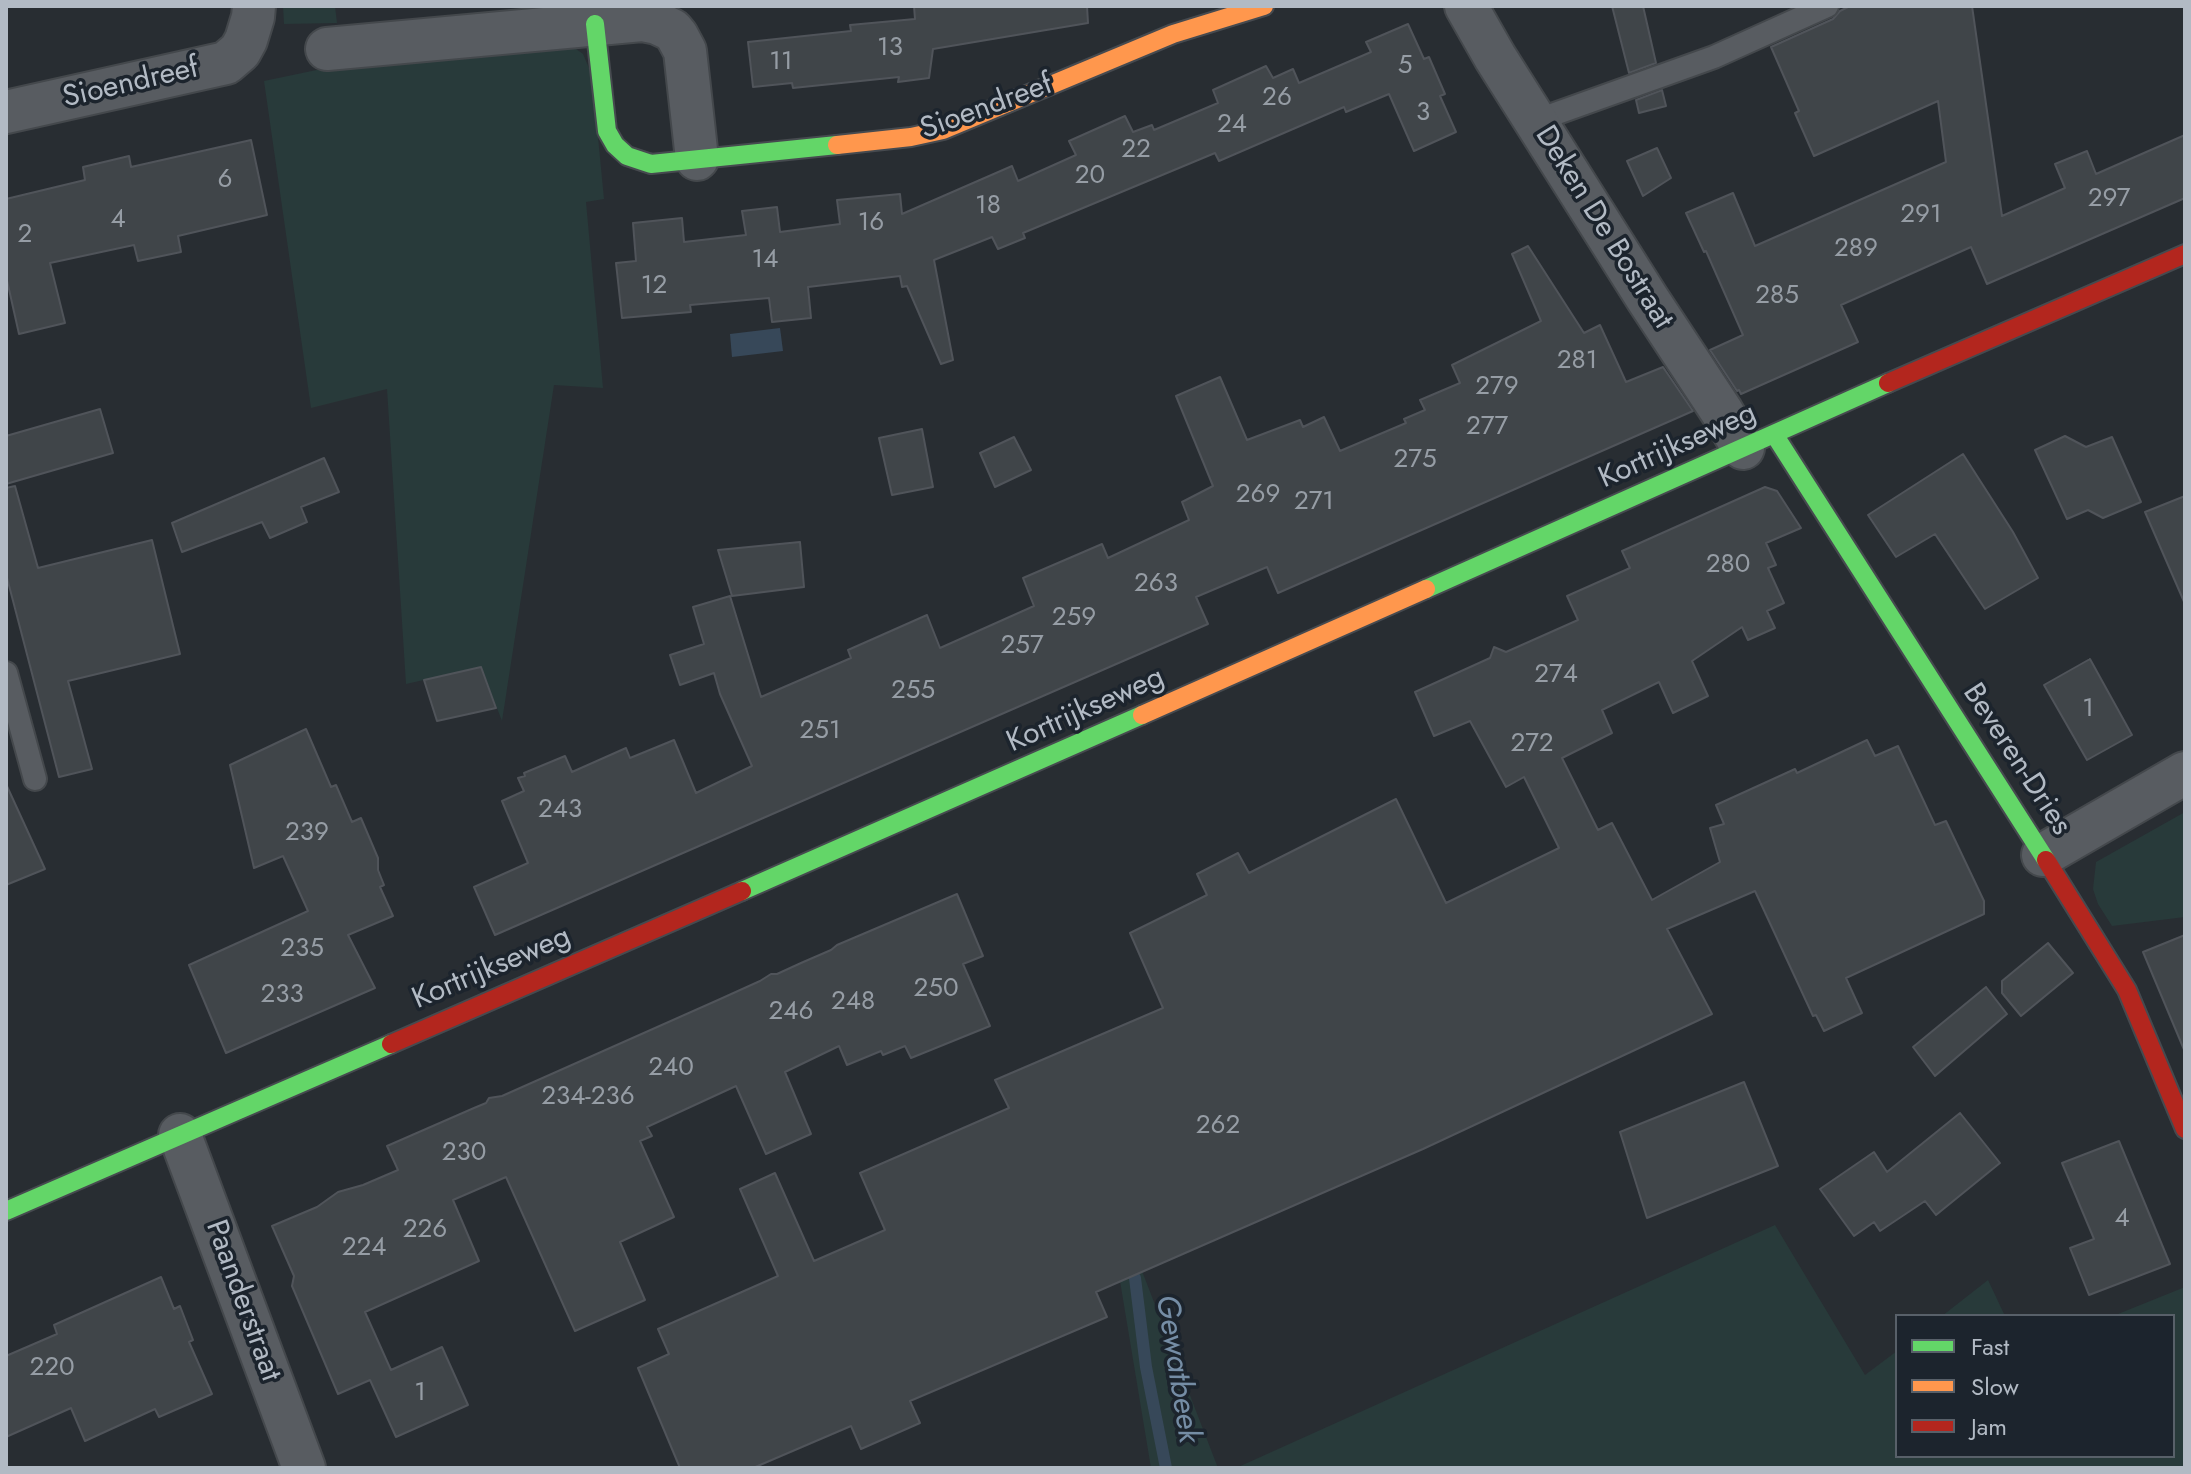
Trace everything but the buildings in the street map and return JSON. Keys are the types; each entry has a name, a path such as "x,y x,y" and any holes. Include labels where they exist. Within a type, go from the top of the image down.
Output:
{"main road":[{"name":"Sioendreef","path":"595,24 605,124 615,145 627,156 651,164 911,137 943,130 1173,34 1264,6"},
{"name":"Kortrijkseweg","path":"6,1211 1001,779 2185,254"},
{"name":"Beveren-Dries","path":"1759,441 2043,855 2127,990 2185,1129"}],"street":[{"name":"Deken De Bostraat","path":"1466,6 1535,121 1722,412 1759,441"},
{"path":"327,49 642,20 665,26 677,36 687,60 697,159"},
{"name":"Sioendreef","path":"6,112 226,63 240,51 250,23"},
{"path":"2043,855 2185,773"},
{"name":"Paanderstraat","path":"180,1135 304,1468"}],"lane":[{"path":"1535,121 1714,57 1827,6"},
{"path":"6,673 35,779"}],"shaded area":[{"path":"283,6 335,6 337,23 284,24"},
{"path":"572,46 583,54 592,75 604,199 586,202 603,388 554,385 502,721 481,667 406,684 387,389 311,408 264,81 369,59"},
{"path":"2185,812 2185,917 2112,926 2098,904 2093,889 2096,862"},
{"path":"1775,1225 1865,1375 1895,1352 1895,1458 2175,1458 2175,1314 2118,1314 2185,1287 2185,1468 1236,1468"},
{"path":"1142,1271 1218,1468 1151,1468 1120,1281"},
{"path":"1988,1280 2004,1314 1945,1314"}],"water":[{"path":"780,328 783,351 732,357 730,334"}],"waterway":[{"name":"Gewatbeek","path":"1135,1278 1146,1367 1166,1468"}],"traffic: fast":[{"path":"595,24 607,131 615,145 627,156 651,164 837,145"},
{"path":"1426,589 1888,383"},
{"path":"1774,434 2046,860"},
{"path":"742,891 1142,715"},
{"path":"6,1211 391,1044"}],"traffic: slow":[{"path":"837,145 911,137 943,130 1173,34 1264,6"},
{"path":"1142,715 1426,589"}],"traffic: jam":[{"path":"1888,383 2185,254"},
{"path":"2046,860 2127,990 2185,1129"},
{"path":"391,1044 742,891"}]}
